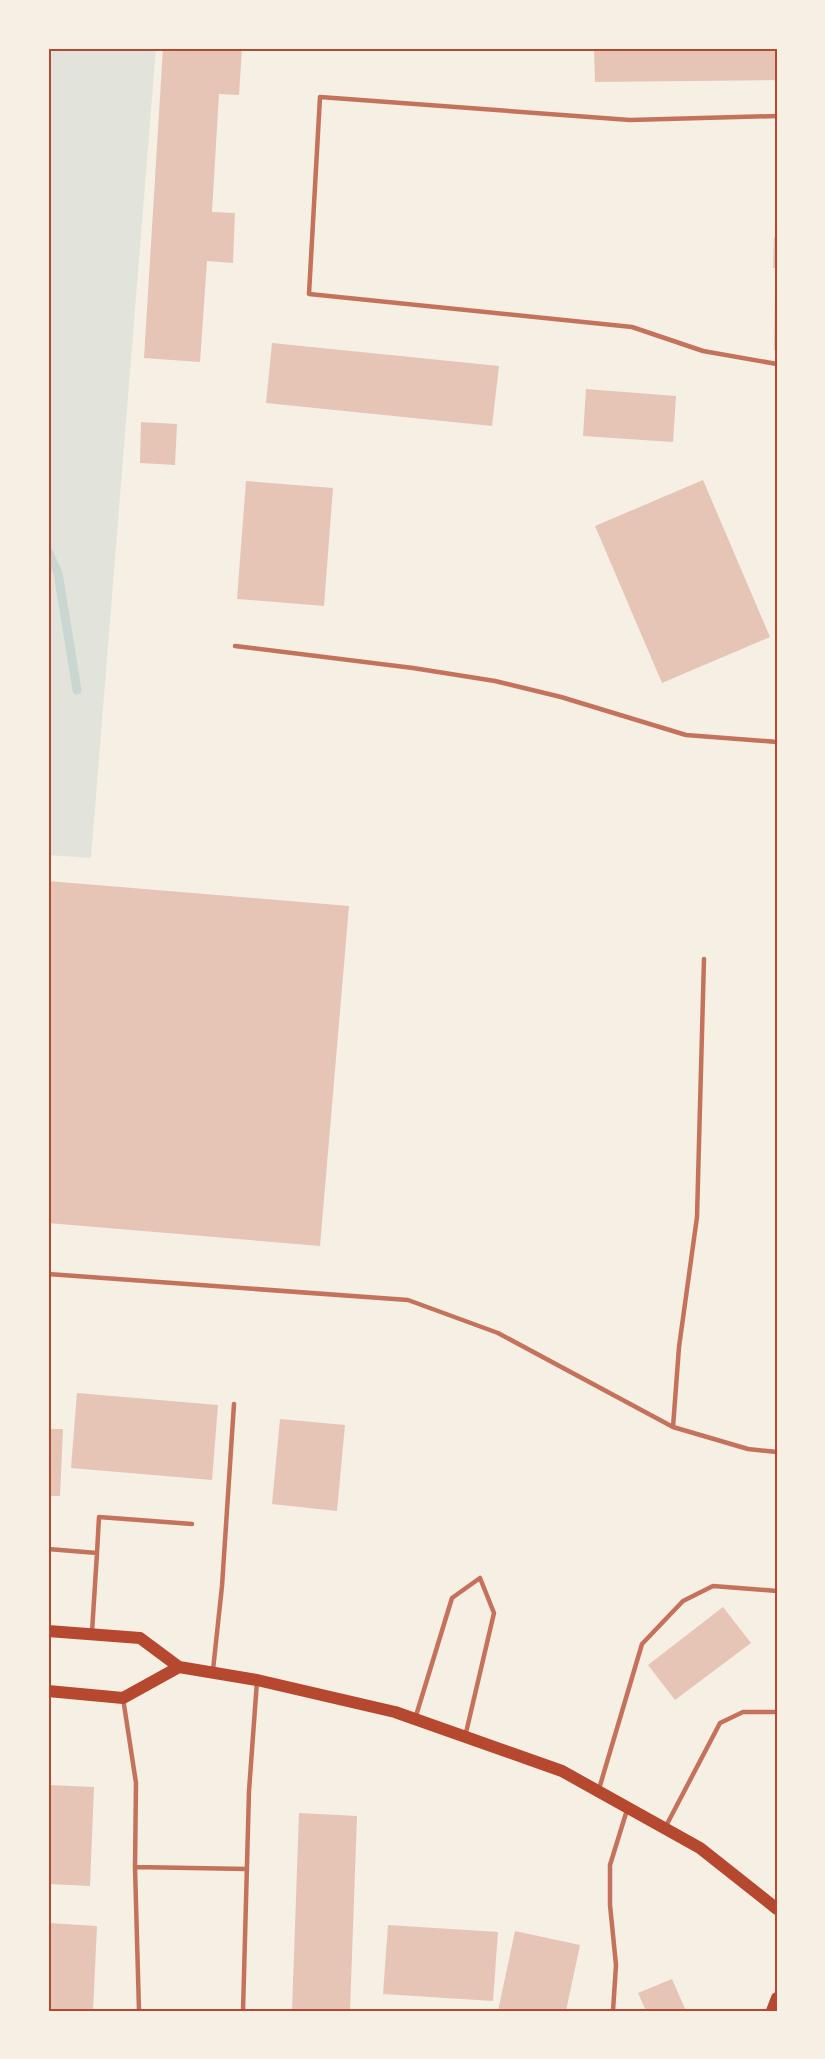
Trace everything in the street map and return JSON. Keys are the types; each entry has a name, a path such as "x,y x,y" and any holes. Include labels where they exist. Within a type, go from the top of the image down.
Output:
{"main road":[{"path":"48,1631 140,1638 179,1667 258,1680 395,1712 562,1771 700,1848 777,1909"},
{"path":"48,1691 123,1698 179,1667"},
{"path":"772,2011 777,1998"}],"lane":[{"path":"777,116 630,120 321,97 309,294 632,327 703,351 777,364"},
{"path":"236,646 495,681 561,697 686,735 777,741"},
{"path":"673,1427 679,1347 697,1217 704,959"},
{"path":"48,1274 408,1300 498,1333 673,1427 748,1449 777,1452"},
{"path":"212,1673 222,1586 234,1404"},
{"path":"91,1634 99,1517 192,1524"},
{"path":"48,1549 97,1553"},
{"path":"415,1719 452,1598 480,1578 494,1613 465,1737"},
{"path":"598,1791 633,1682 642,1644 683,1600 713,1586 777,1591"},
{"path":"243,2011 247,1869 258,1680"},
{"path":"123,1698 135,1783 139,2011"},
{"path":"665,1829 720,1723 743,1712 777,1712"},
{"path":"613,2011 616,1965 610,1905 610,1865 628,1808"},
{"path":"135,1867 247,1869"}],"shaded area":[{"path":"48,48 156,48 91,858 48,855"}],"building":[{"path":"163,48 242,48 239,95 219,94 212,212 235,213 233,263 207,261 200,362 144,358"},
{"path":"594,48 777,48 777,80 595,82"},
{"path":"774,237 777,237 777,268 773,268"},
{"path":"775,290 777,290 777,350 774,350"},
{"path":"272,343 499,366 492,426 266,403"},
{"path":"586,389 676,396 673,442 583,436"},
{"path":"141,422 177,424 175,465 140,463"},
{"path":"703,480 770,637 662,683 595,526"},
{"path":"246,481 333,488 324,606 237,599"},
{"path":"48,881 349,906 320,1246 48,1223"},
{"path":"77,1393 218,1405 212,1480 71,1468"},
{"path":"280,1419 345,1425 337,1511 272,1504"},
{"path":"48,1429 63,1429 60,1496 48,1496"},
{"path":"723,1607 751,1643 675,1700 648,1665"},
{"path":"48,1785 94,1787 90,1886 48,1884"},
{"path":"299,1813 357,1816 350,2011 292,2011"},
{"path":"48,1923 97,1926 93,2011 48,2011"},
{"path":"388,1925 498,1932 493,2001 383,1994"},
{"path":"515,1931 580,1945 566,2011 498,2011"},
{"path":"672,1979 686,2011 646,2011 638,1993"}],"waterway":[{"path":"48,551 58,573 77,690"}]}
